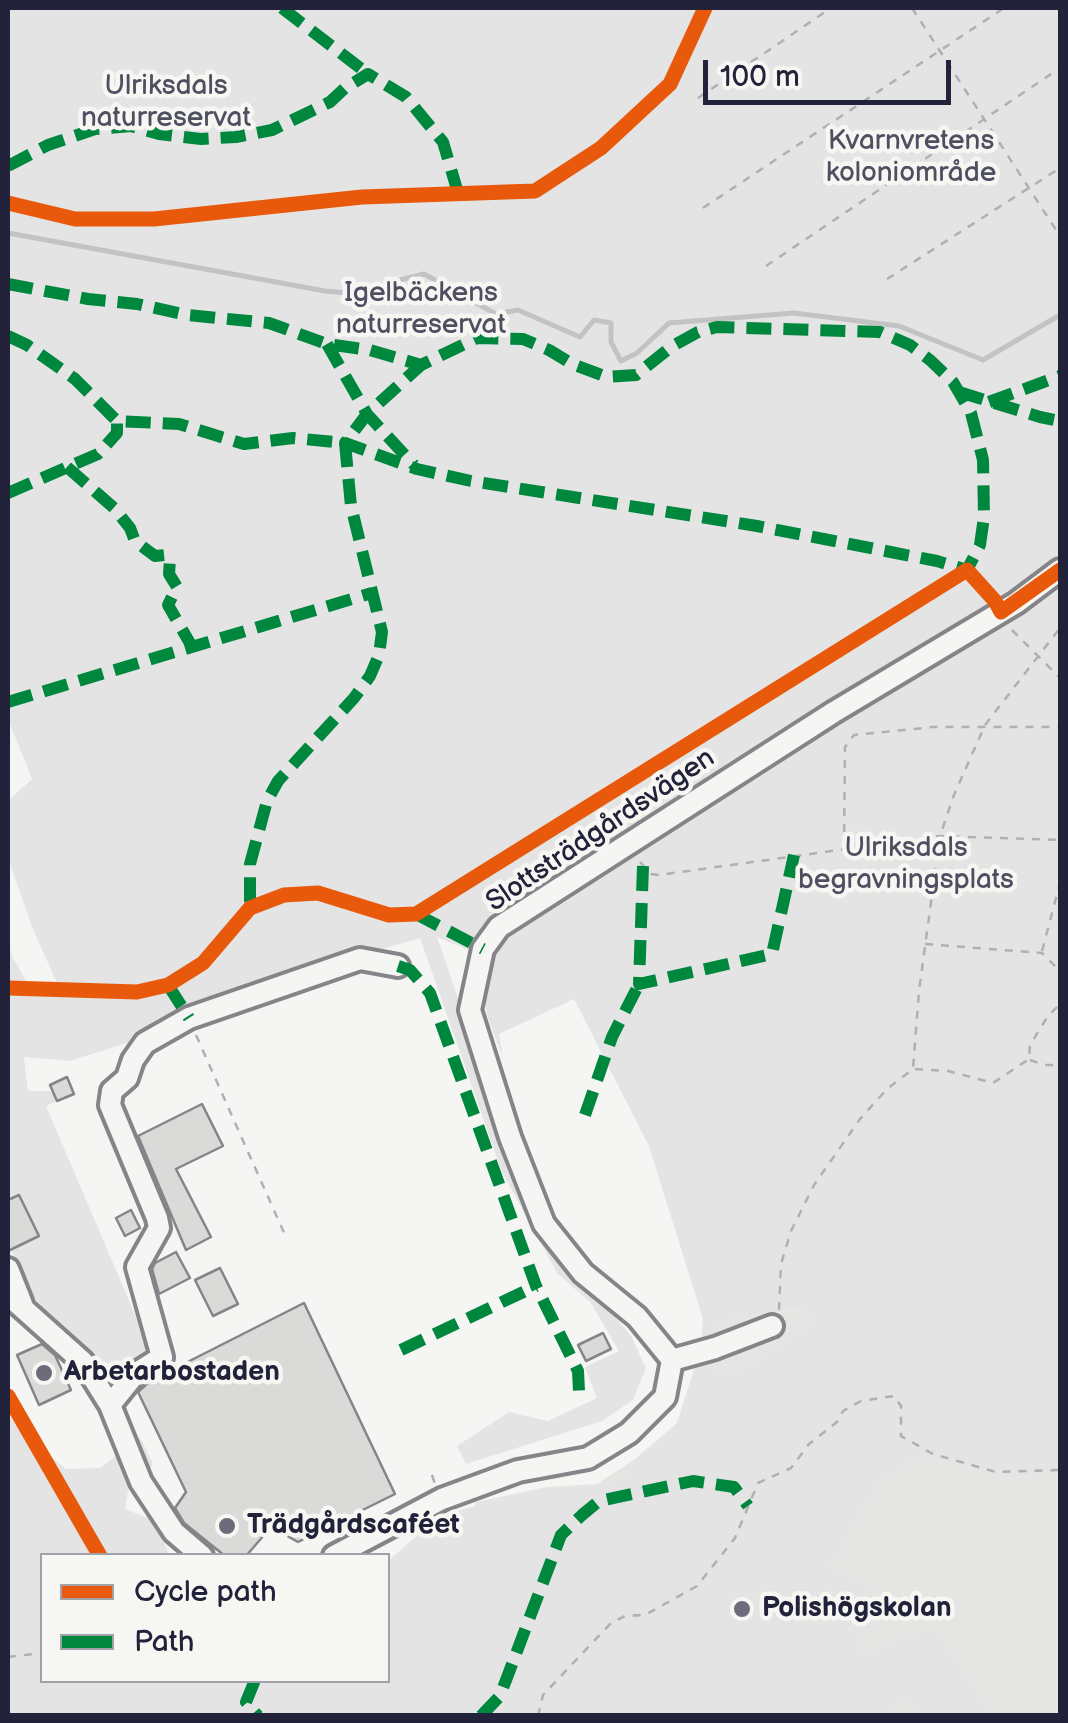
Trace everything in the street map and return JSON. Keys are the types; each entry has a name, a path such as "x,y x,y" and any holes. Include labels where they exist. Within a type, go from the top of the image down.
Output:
{"street":[{"name":"Slottsträdgårdsvägen","path":"672,1360 637,1317 583,1272 544,1224 510,1136 470,1010 483,949 499,926 1001,612 1060,570"},
{"path":"110,1405 135,1374 162,1357 138,1267 158,1228 157,1218 110,1105 112,1092 127,1078 145,1043 189,1018 360,959 398,966"},
{"path":"8,1269 16,1302 83,1362 110,1405 141,1482 174,1532 198,1553"},
{"path":"340,1553 426,1506 518,1471 588,1458 628,1432 665,1397 672,1360 772,1326"}],"path":[{"path":"698,98 832,8"},
{"path":"912,8 1060,236"},
{"path":"702,208 1004,8"},
{"path":"766,266 1060,68"},
{"path":"887,279 1060,168"},
{"path":"1001,612 1012,631 1060,678"},
{"path":"772,1326 779,1312 781,1264 814,1185 860,1119 913,1068 924,944 940,836 954,795 985,726 1060,628"},
{"path":"844,848 846,747 854,735 934,727 1060,727"},
{"path":"628,842 643,866 651,874 659,875 940,836 1060,840"},
{"path":"1042,953 1060,883"},
{"path":"924,944 1042,953 1060,971"},
{"path":"1029,1059 1030,1044 1060,1004"},
{"path":"189,1018 285,1235"},
{"path":"913,1068 948,1071 993,1083 1029,1059"},
{"path":"1029,1059 1044,1066 1060,1065"},
{"path":"538,1716 542,1695 611,1623 626,1616 645,1615 698,1586 735,1538 758,1483 791,1468 810,1444 860,1401 888,1396 899,1400 901,1436 933,1454 996,1472 1060,1470"},
{"path":"8,1656 40,1652"}],"shaded area":[{"name":"Polishögskolan","path":"1060,1304 1060,1715 372,1716 476,1502 546,1487 597,1484 635,1459 689,1413"},
{"path":"808,1308 817,1318 747,1368 716,1371 711,1323"}],"green space":[{"path":"8,8 1060,8 1060,1468 997,1470 937,1451 914,1457 876,1480 826,1569 868,1588 879,1615 856,1635 863,1661 907,1637 933,1632 990,1715 929,1715 910,1697 888,1704 892,1716 8,1715 8,1414 23,1434 66,1469 100,1468 117,1455 124,1438 141,1439 153,1464 148,1473 130,1478 125,1509 155,1521 168,1553 40,1553 40,1683 390,1683 390,1559 441,1515 544,1489 601,1487 629,1478 637,1460 674,1432 701,1348 703,1319 649,1146 574,999 499,1034 503,1058 488,1018 473,952 437,937 539,1235 560,1263 631,1336 646,1368 633,1400 602,1421 466,1464 457,1446 509,1412 548,1421 597,1398 585,1367 619,1351 591,1303 557,1273 502,1172 420,938 271,982 256,1002 70,1061 24,1057 28,1091 53,1091 57,1101 46,1106 153,1357 114,1379 97,1371 47,1315 27,1286 11,1250 39,1236 19,1195 8,1200 8,941 35,997 59,987 9,861 10,799 32,779 8,719","holes":["807,1308 816,1319 747,1368 716,1371 711,1323"]}],"building":[{"path":"67,1077 74,1094 57,1101 50,1085"},
{"path":"202,1104 223,1146 176,1169 211,1237 186,1250 138,1136"},
{"path":"19,1195 39,1236 8,1251 8,1200"},
{"path":"131,1210 140,1228 125,1236 116,1218"},
{"path":"176,1252 190,1278 159,1294 152,1269 155,1263"},
{"path":"220,1268 238,1304 213,1316 195,1280"},
{"path":"304,1303 395,1494 298,1542 271,1527 249,1553 221,1553 184,1523 175,1508 186,1492 138,1392 150,1381"},
{"path":"603,1333 611,1349 586,1361 578,1345"},
{"name":"Arbetarbostaden","path":"42,1344 55,1355 71,1390 39,1405 17,1355"}],"waterway":[{"path":"8,233 325,291 348,293 424,274 496,314 518,310 580,337 594,320 611,323 611,342 621,361 637,353 669,323 794,313 899,326 983,360 1060,315"}],"marked path":[{"path":"282,8 368,74"},
{"path":"8,166 48,145 95,129 131,126 201,139 272,130 330,102 368,74 406,97 443,142 458,193"},
{"path":"8,284 187,315 269,323 327,344 370,350 421,365 477,338 523,339 607,377 636,375 671,347 717,327 880,332 910,345 930,360 953,382 971,413 983,460 984,517 980,545 967,570 757,526 471,481 417,469 345,443 367,414 421,365"},
{"path":"8,336 75,379 117,421 179,424 244,444 293,438 345,443 351,506 382,632 379,655 354,698 278,781 267,801 250,864 250,908"},
{"path":"327,344 367,414 414,465"},
{"path":"989,402 1060,376"},
{"path":"959,392 1060,421"},
{"path":"8,493 98,454 117,433 117,421"},
{"path":"67,467 114,508 135,541 155,556 170,559 169,574 177,587 168,605 191,645"},
{"path":"8,702 372,593"},
{"path":"643,866 639,984 772,954 794,855"},
{"path":"416,914 483,949"},
{"path":"398,966 410,970 430,993 536,1286 578,1371 579,1391"},
{"path":"585,1115 612,1037 639,984"},
{"path":"168,985 189,1018"},
{"path":"401,1350 536,1286"},
{"path":"481,1716 500,1696 561,1535 599,1501 693,1481 734,1487 748,1506"},
{"path":"254,1683 246,1702 258,1716"}],"cycle path":[{"path":"8,203 75,219 154,219 362,197 535,191 601,148 670,84 705,8"},
{"path":"8,988 137,992 168,985 203,963 250,908 284,895 318,893 389,915 416,914 967,570 1001,612 1060,570"},
{"path":"8,1396 98,1553"}],"place":[{"name":"Arbetarbostaden","path":"44,1373"},
{"name":"Trädgårdscaféet","path":"227,1526"},
{"name":"Polishögskolan","path":"742,1609"}],"park label":[{"name":"Ulriksdals naturreservat","path":"166,103"},
{"name":"Kvarnvretens koloniområde","path":"911,158"},
{"name":"Igelbäckens naturreservat","path":"421,310"},
{"name":"Ulriksdals begravningsplats","path":"906,865"}]}
